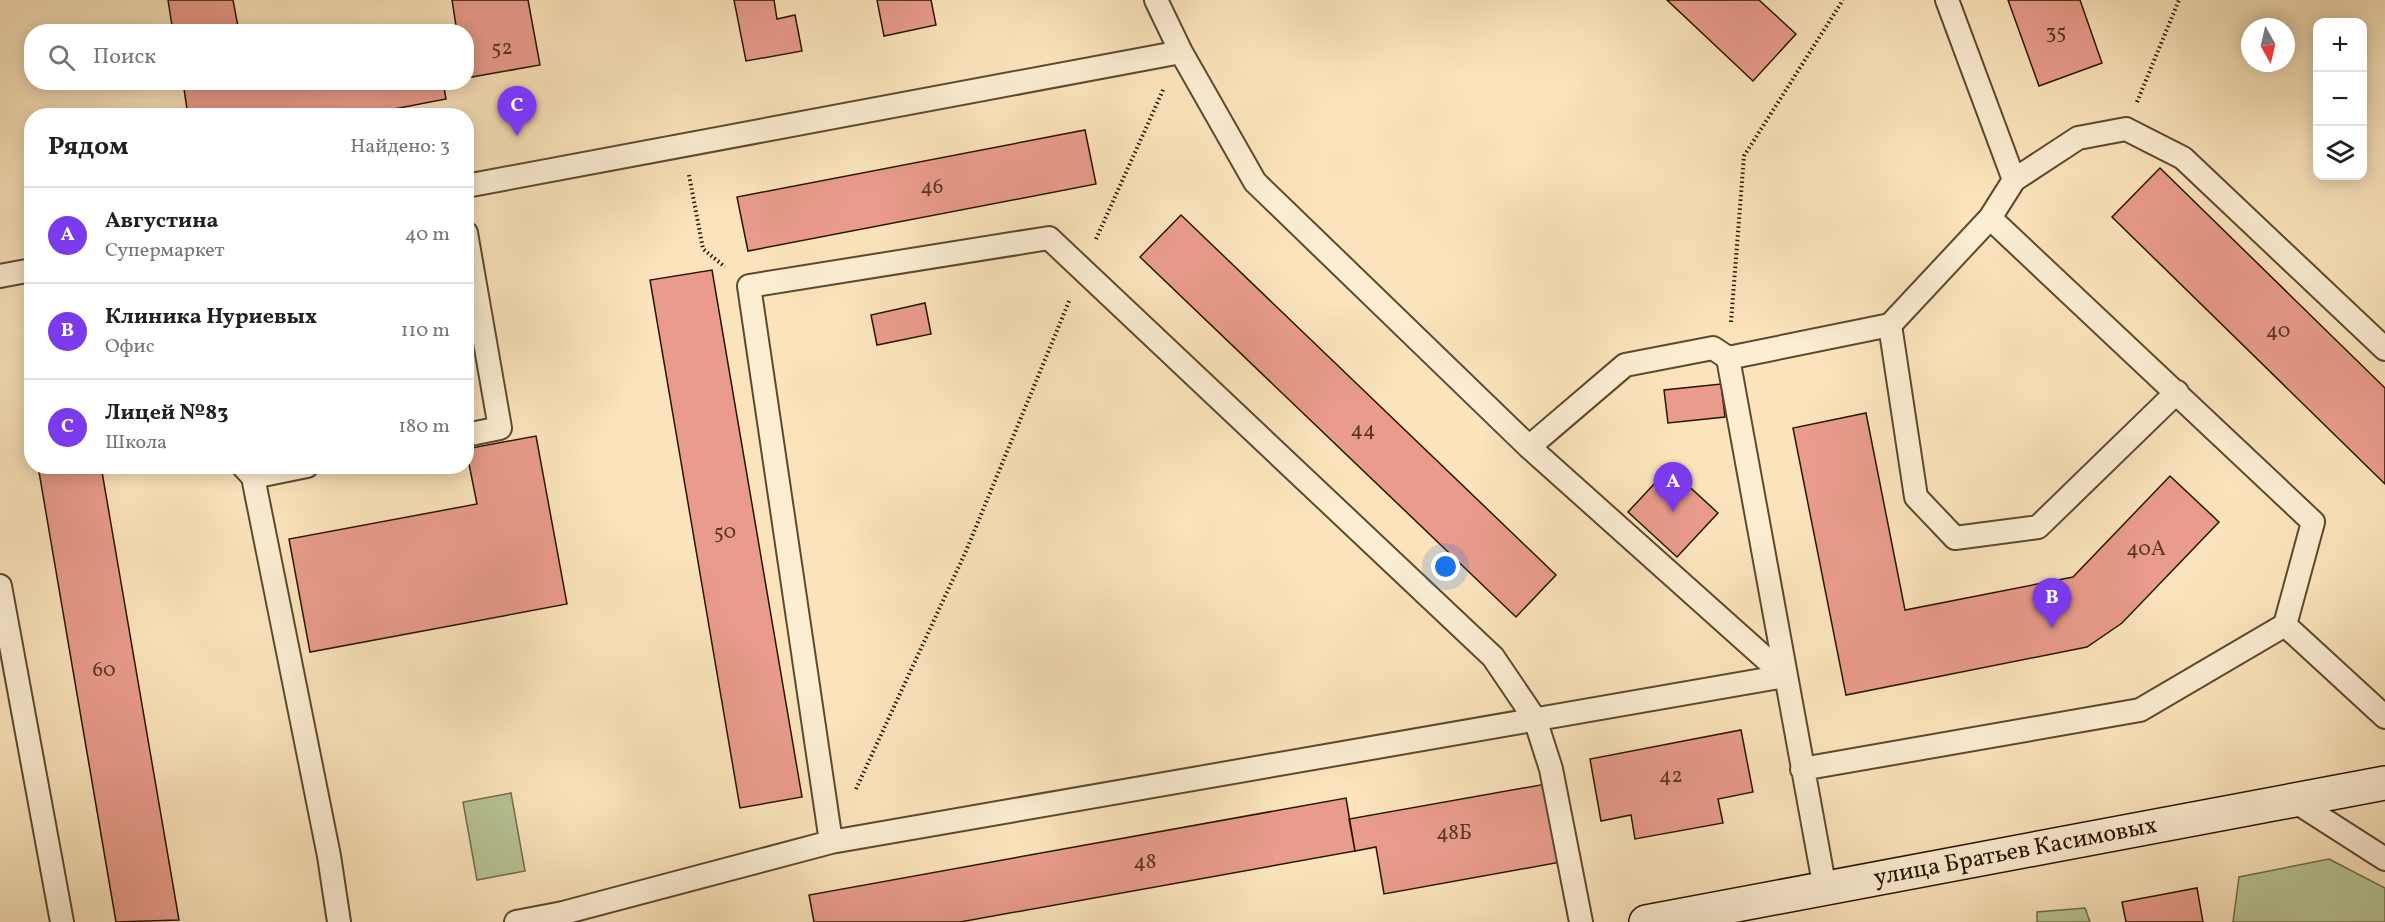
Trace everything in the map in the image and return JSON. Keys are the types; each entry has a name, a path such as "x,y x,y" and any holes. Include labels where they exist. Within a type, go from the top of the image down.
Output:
{"street":[{"name":"улица Братьев Касимовых","path":"1646,922 2385,783"}],"lane":[{"path":"1156,0 1181,52 1255,182 1529,447 1785,676"},
{"path":"1947,0 2014,180"},
{"path":"474,185 1181,52"},
{"path":"1529,447 1625,364 1713,348 1728,358 1890,325 1990,219 2014,180 2078,138 2126,129 2183,158 2385,349"},
{"path":"1802,769 2140,710 2285,625 2313,522 1990,219"},
{"path":"831,842 749,286 1049,238 1493,657 1535,719 1551,769 1581,922"},
{"path":"0,276 24,272"},
{"path":"474,278 500,428 474,433"},
{"path":"1890,325 1916,497 1955,538 2038,527 2177,392"},
{"path":"1728,358 1825,889"},
{"path":"248,474 329,856 339,922"},
{"path":"0,586 62,922"},
{"path":"2285,625 2385,717"},
{"path":"516,922 563,917 831,842 1785,676"},
{"path":"2294,800 2385,859"}],"path":[{"path":"1728,358 1744,156 1843,0"},
{"path":"2126,129 2179,0"},
{"path":"831,842 966,551 1083,268 1181,52"},
{"path":"692,193 703,249 749,286"}],"green space":[{"path":"511,793 525,871 477,880 463,802"},
{"path":"2329,859 2385,888 2385,922 2233,922 2239,877"},
{"path":"2085,908 2090,922 2037,922 2037,912"}],"building":[{"path":"168,0 233,0 238,24 172,24"},
{"path":"452,0 528,0 540,65 474,77 474,24 456,24"},
{"path":"734,0 774,0 777,19 795,15 802,51 746,61"},
{"path":"877,0 931,0 936,25 884,36"},
{"path":"1667,0 1759,0 1796,34 1753,81"},
{"path":"2008,0 2080,0 2102,63 2039,86"},
{"path":"184,90 444,90 446,99 399,108 187,108"},
{"path":"1085,130 1096,184 748,251 737,197"},
{"path":"2160,168 2385,388 2385,484 2112,217"},
{"path":"1181,215 1556,575 1516,617 1140,257"},
{"path":"712,270 802,797 740,808 650,280"},
{"path":"925,303 931,334 877,345 871,315"},
{"path":"1721,384 1725,417 1668,423 1664,390"},
{"path":"1866,413 1905,610 2073,577 2170,476 2219,522 2122,623 2087,647 1846,695 1793,428"},
{"path":"536,436 567,604 310,652 289,539 477,504 471,474 474,474 474,448"},
{"path":"1669,468 1718,513 1677,557 1628,512"},
{"path":"39,474 102,474 179,920 116,922"},
{"path":"1741,730 1753,792 1718,799 1723,823 1635,839 1631,815 1601,821 1590,759"},
{"path":"1546,784 1561,862 1384,894 1376,847 1355,851 1349,819"},
{"path":"1346,798 1355,851 960,922 814,922 809,895"},
{"path":"2197,888 2203,922 2126,922 2122,902"}],"place":[{"name":"Лицей №83","path":"517,136"},
{"name":"Августина","path":"1673,512"},
{"name":"Клиника Нуриевых","path":"2052,628"}]}
